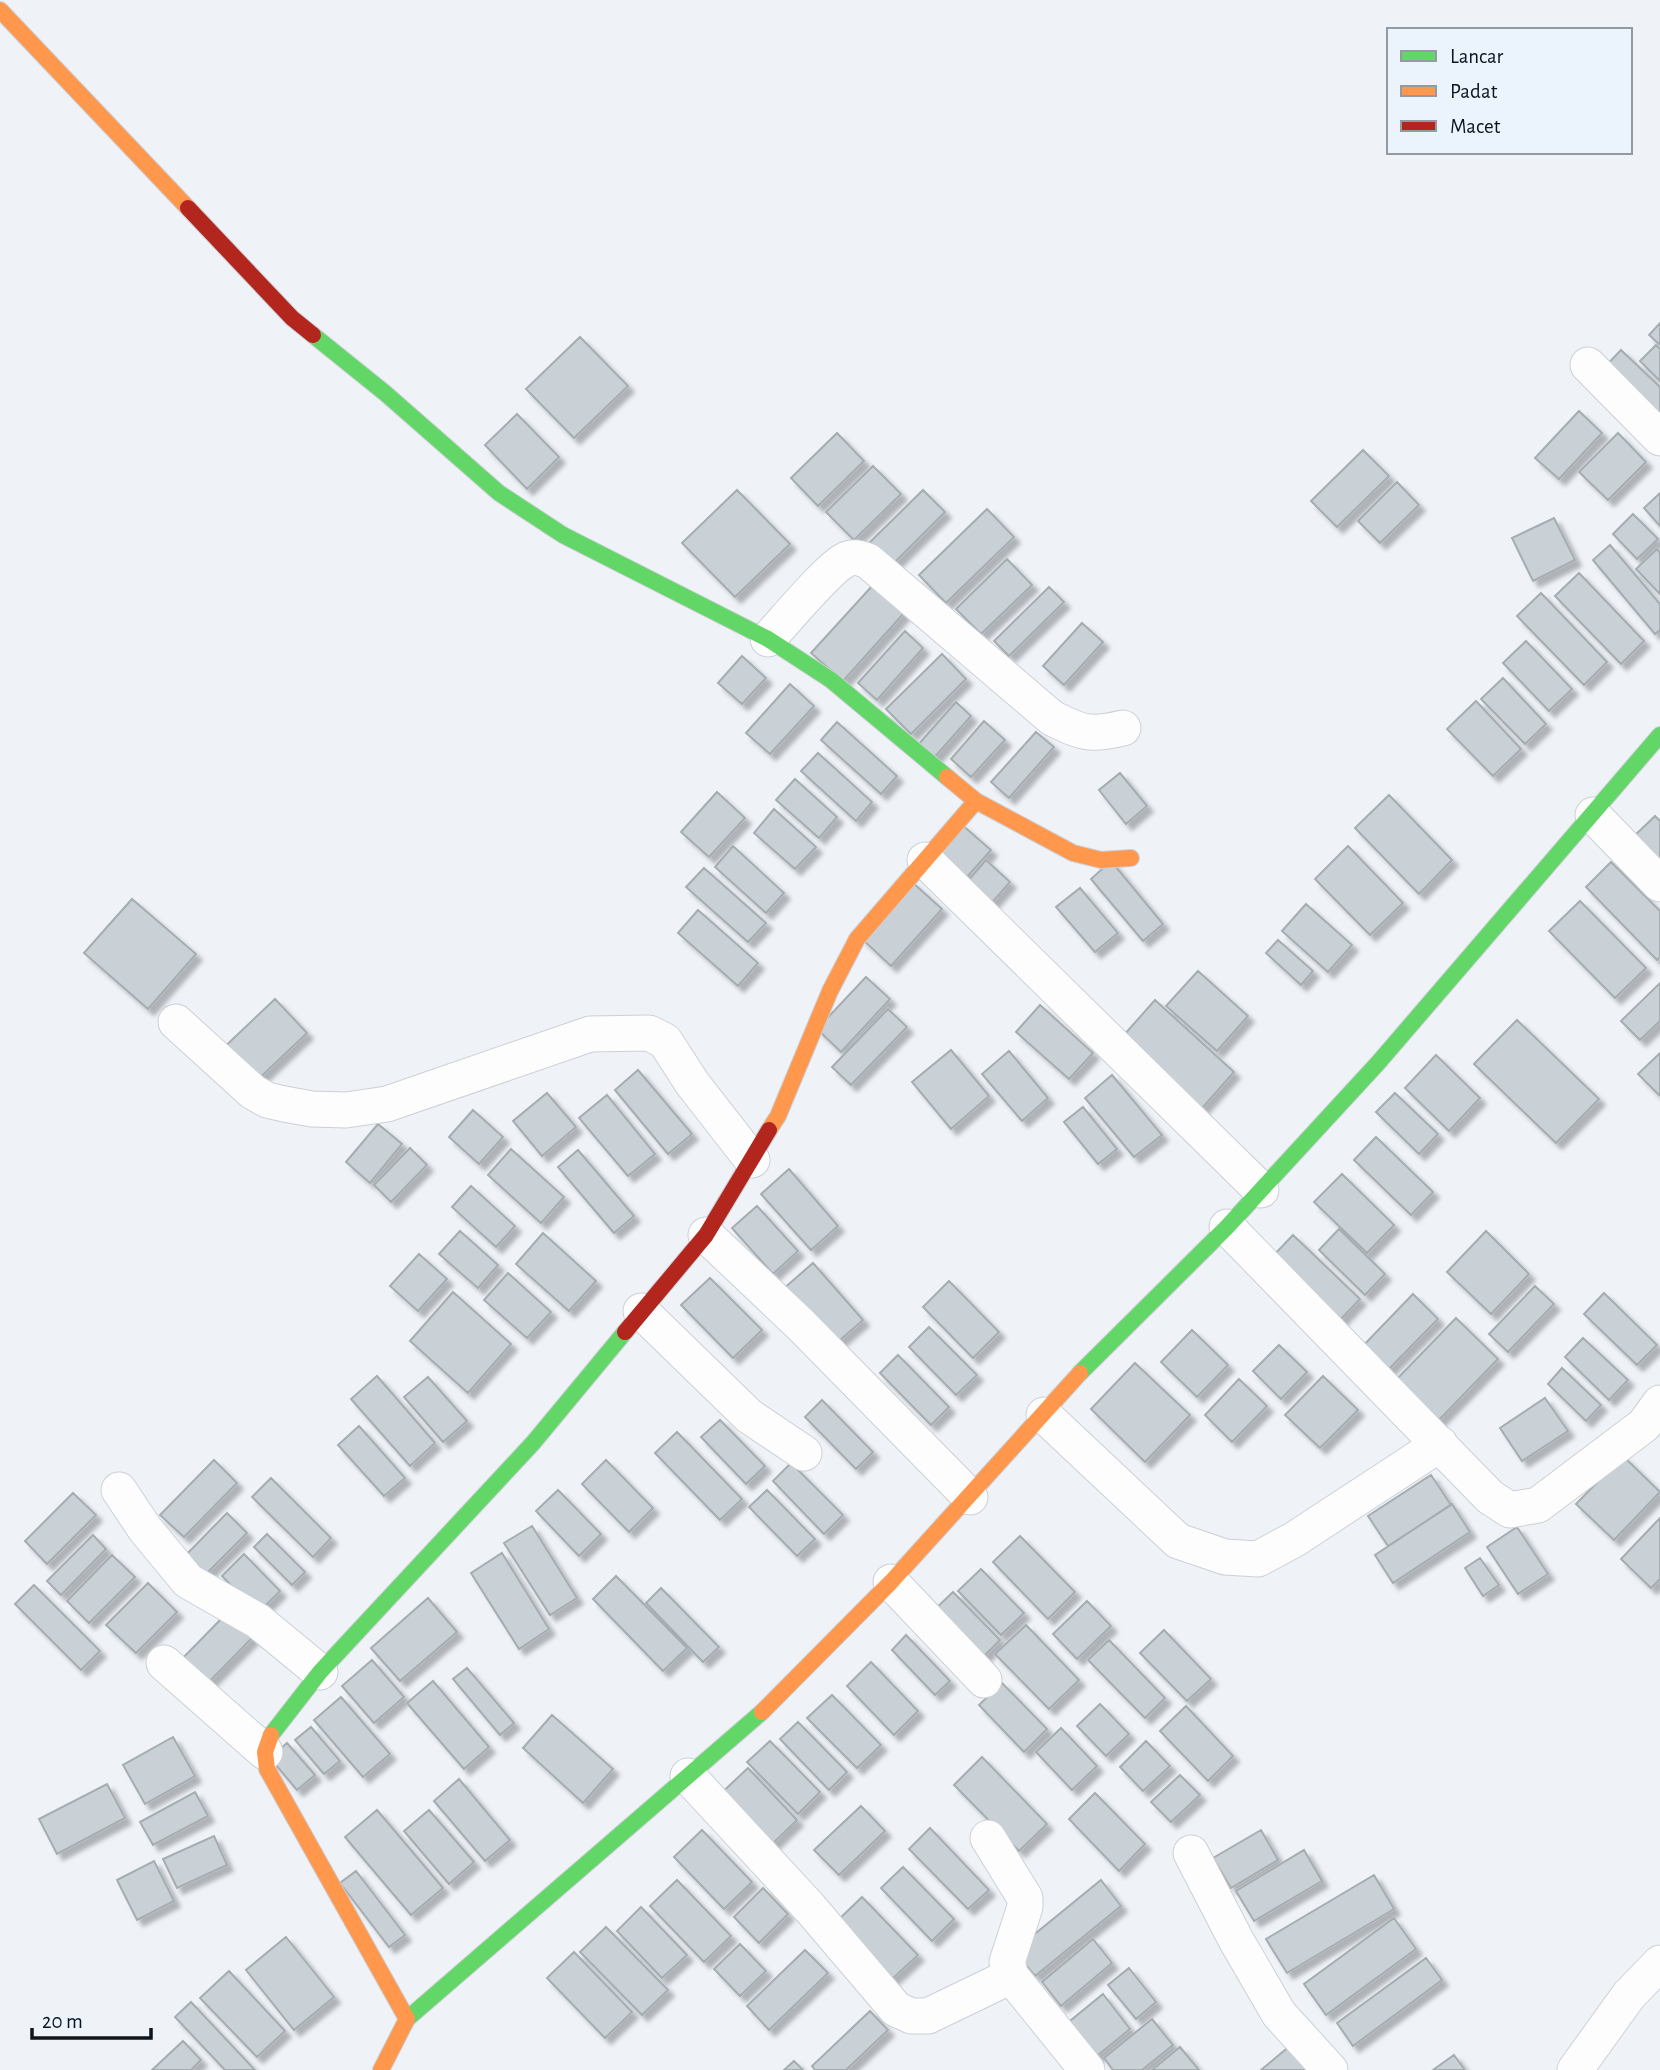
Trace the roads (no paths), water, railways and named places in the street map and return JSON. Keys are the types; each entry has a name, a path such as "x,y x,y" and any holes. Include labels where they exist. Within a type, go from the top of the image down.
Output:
{"street":[{"path":"0,10 292,318 385,393 499,493 562,535 768,639 831,680 976,801 1073,853 1101,860 1131,858"},
{"path":"1588,365 1660,438"},
{"path":"768,639 826,576 846,559 857,557 868,561 1052,718 1079,732 1102,733 1123,728"},
{"path":"381,2070 407,2019 769,1706 891,1582 1093,1359 1227,1227 1378,1063 1660,735"},
{"path":"407,2019 267,1769 265,1752 272,1731 320,1672 533,1443 706,1235 778,1116 830,991 857,939 976,801"},
{"path":"1592,815 1660,884"},
{"path":"925,860 1261,1190"},
{"path":"176,1021 253,1092 267,1100 312,1109 346,1110 387,1104 590,1034 649,1033 665,1041 692,1083 752,1160"},
{"path":"1227,1227 1490,1497 1510,1510 1538,1505 1655,1422"},
{"path":"706,1235 801,1325 970,1497"},
{"path":"641,1311 748,1416 804,1453"},
{"path":"1044,1415 1178,1541 1225,1557 1258,1559 1295,1539 1440,1444"},
{"path":"119,1490 145,1529 188,1581 258,1621 320,1672"},
{"path":"891,1582 984,1680"},
{"path":"164,1663 265,1752"},
{"path":"688,1776 810,1908 897,2009 911,2016 928,2016 1011,1976"},
{"path":"988,1838 1025,1898 1025,1907 1007,1962 1011,1976 1087,2070"},
{"path":"1191,1853 1236,1940 1279,2014 1330,2070"},
{"path":"1581,2062 1629,1995 1660,1963"}]}
